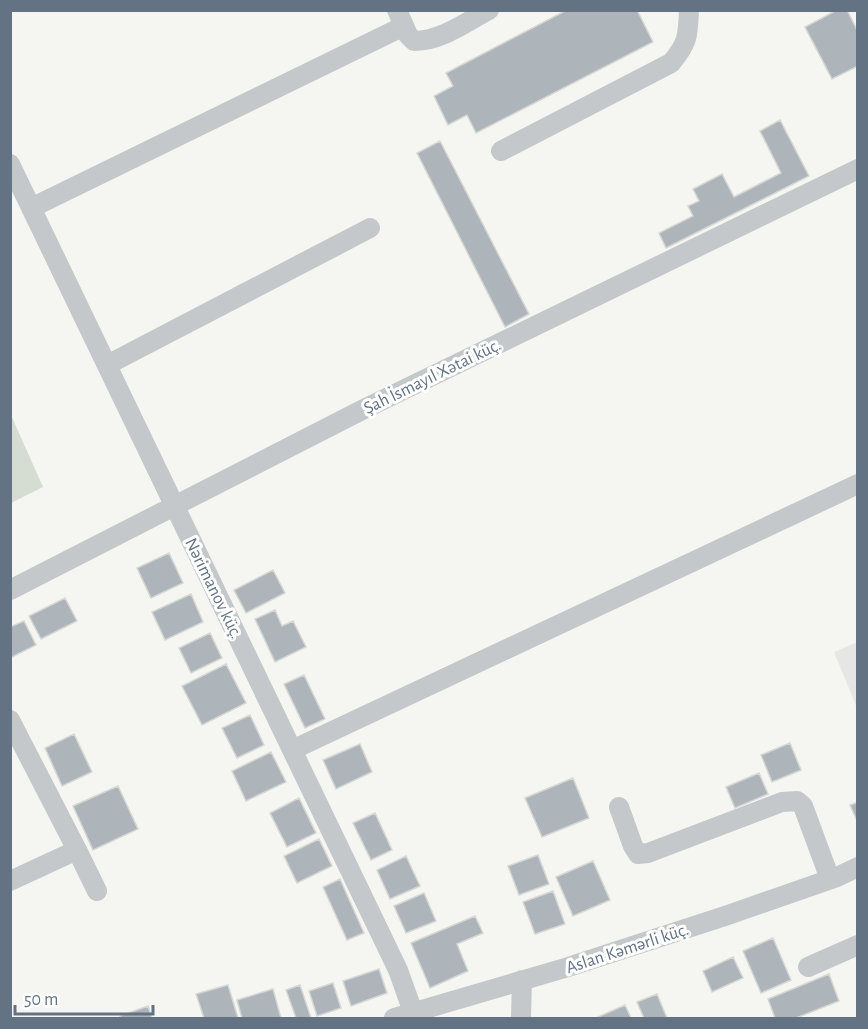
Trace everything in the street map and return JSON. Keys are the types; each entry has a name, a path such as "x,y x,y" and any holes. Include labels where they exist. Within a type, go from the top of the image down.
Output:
{"street":[{"path":"31,208 400,18 414,41 424,41 439,36 489,10"},
{"path":"501,150 671,63 681,51 688,35 689,10"},
{"name":"Nərimanov küç.","path":"10,164 398,970 413,1012"},
{"name":"Şah İsmayıl Xətai küç.","path":"10,590 373,405 858,169"},
{"path":"107,365 370,228"},
{"path":"292,750 858,484"},
{"path":"10,720 98,891"},
{"path":"620,807 633,846 638,854 648,853 782,802 797,801 803,806 830,879"},
{"path":"10,881 77,850"},
{"name":"Aslan Kəmərli küç.","path":"394,1018 725,916 858,867"},
{"path":"808,967 858,945"},
{"path":"520,1018 522,980"}],"shaded area":[{"path":"11,415 43,487 10,503"},
{"path":"857,642 857,708 834,652"}],"building":[{"path":"567,10 637,10 653,42 476,133 467,115 448,125 434,96 453,86 446,73"},
{"path":"837,10 847,10 858,32 858,66 832,79 805,27"},
{"path":"780,120 809,176 666,248 659,233 693,216 688,206 699,201 693,189 722,174 734,197 781,173 760,131"},
{"path":"440,141 529,314 505,327 417,153"},
{"path":"169,553 183,583 151,598 137,568"},
{"path":"273,570 285,593 246,613 234,590"},
{"path":"191,594 203,622 165,640 152,612"},
{"path":"65,598 77,621 41,639 29,616"},
{"path":"275,610 282,626 293,621 306,647 275,662 255,619"},
{"path":"24,621 36,645 10,658 10,627"},
{"path":"210,633 222,658 191,673 179,648"},
{"path":"226,664 246,703 202,725 182,686"},
{"path":"304,675 325,719 305,728 284,684"},
{"path":"250,715 264,745 237,758 222,728"},
{"path":"74,734 92,772 62,786 45,748"},
{"path":"790,743 801,770 772,782 761,755"},
{"path":"360,744 372,772 336,789 323,760"},
{"path":"271,752 286,782 246,801 232,771"},
{"path":"759,773 768,794 735,808 726,787"},
{"path":"573,778 589,818 542,837 525,798"},
{"path":"118,786 138,829 93,850 73,806"},
{"path":"299,798 316,833 287,847 270,813"},
{"path":"858,802 858,823 850,805"},
{"path":"375,813 392,850 371,860 353,823"},
{"path":"319,839 332,866 297,883 284,856"},
{"path":"538,855 549,884 519,895 508,866"},
{"path":"406,856 420,886 390,899 377,870"},
{"path":"593,861 610,900 573,916 556,877"},
{"path":"340,879 364,933 347,940 323,887"},
{"path":"553,891 565,924 535,934 523,902"},
{"path":"424,893 436,921 406,933 394,906"},
{"path":"475,916 483,933 457,944 468,971 430,988 411,943"},
{"path":"773,938 791,980 761,993 743,951"},
{"path":"733,957 743,978 712,992 703,971"},
{"path":"379,969 387,993 351,1006 343,981"},
{"path":"829,974 839,1001 796,1018 775,1018 768,999"},
{"path":"333,983 341,1008 317,1016 309,991"},
{"path":"228,985 238,1018 204,1018 196,994"},
{"path":"300,985 311,1018 296,1018 286,990"},
{"path":"273,989 281,1018 242,1018 237,1000"},
{"path":"657,994 667,1018 644,1018 637,1002"},
{"path":"625,1005 631,1018 598,1017"},
{"path":"148,1006 152,1018 120,1018 120,1016"}]}
